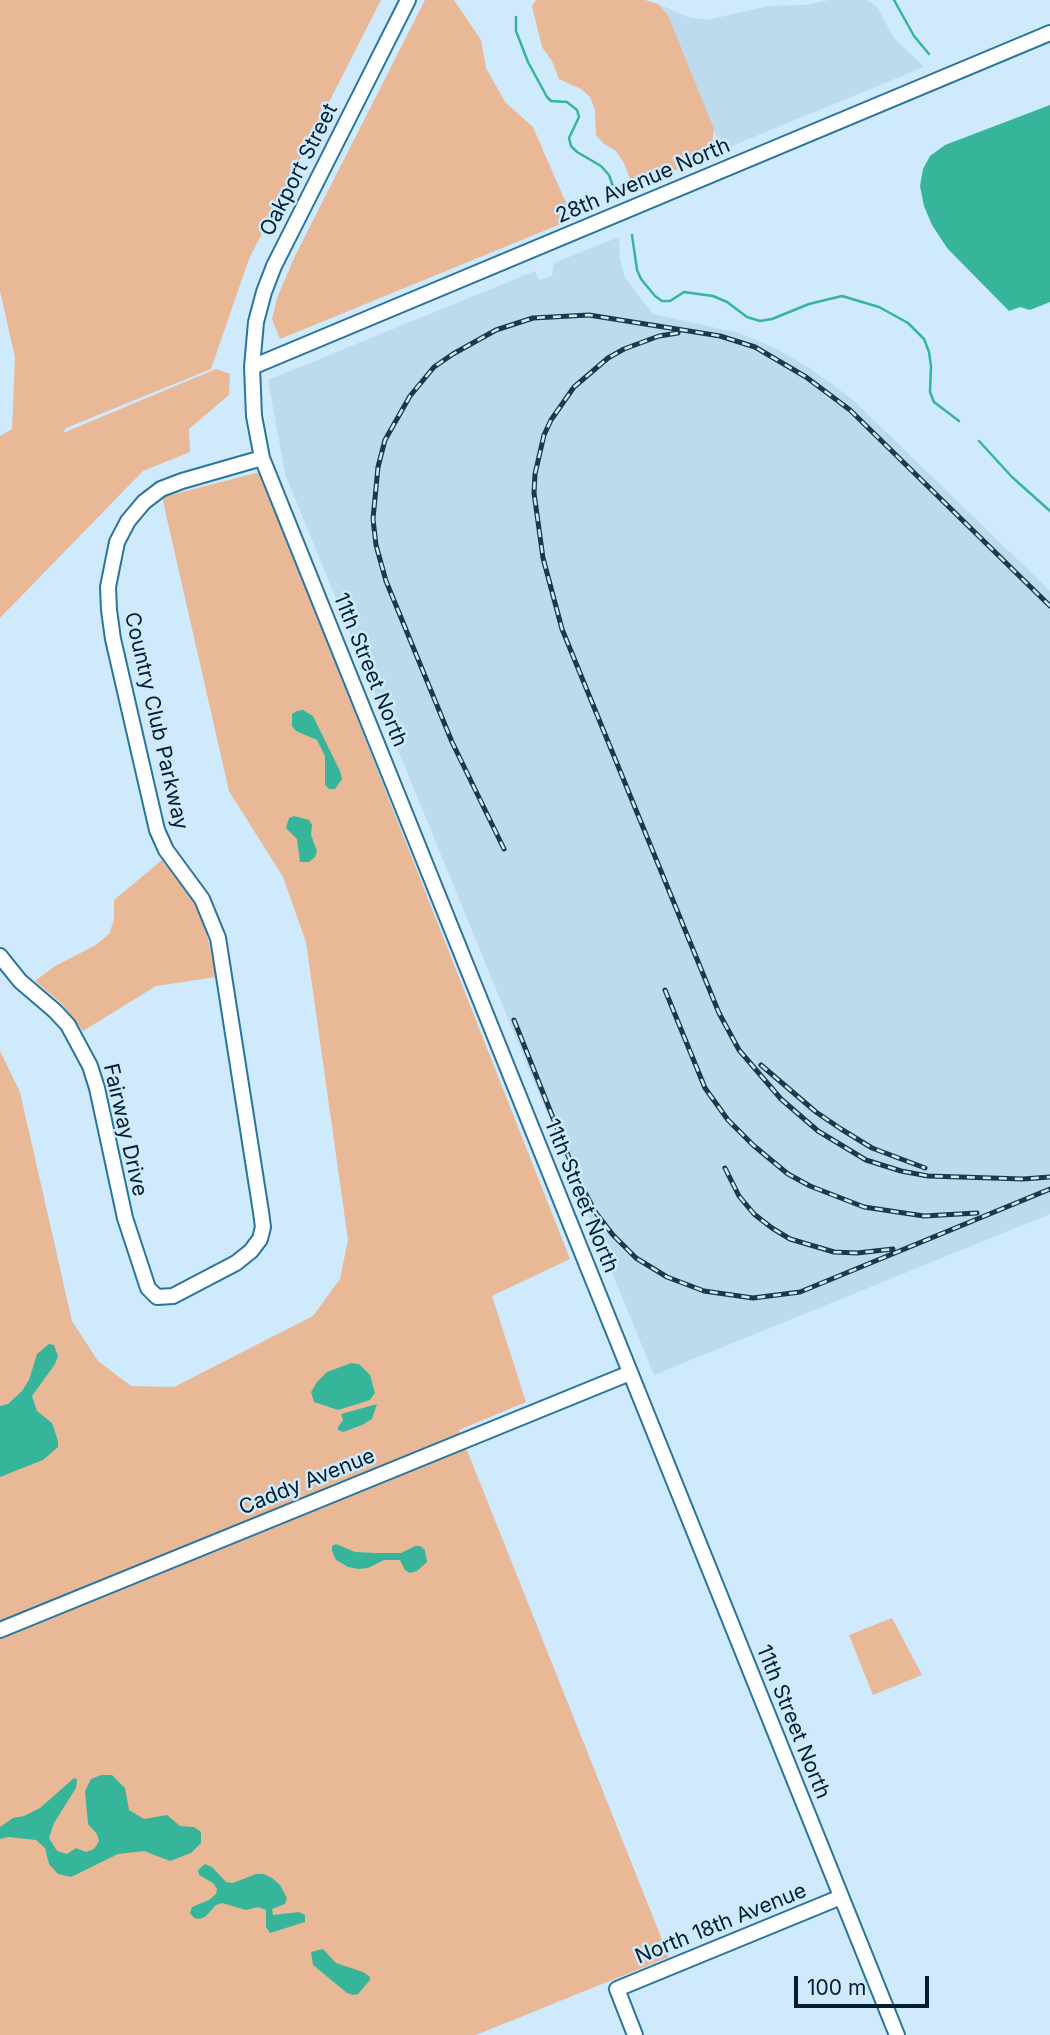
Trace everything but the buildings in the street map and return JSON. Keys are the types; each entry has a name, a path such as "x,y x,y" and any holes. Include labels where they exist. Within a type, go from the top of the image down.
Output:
{"street":[{"name":"Oakport Street","path":"253,367 256,323 274,266 408,0"},
{"name":"28th Avenue North","path":"253,367 1050,33"},
{"name":"11th Street North","path":"253,367 254,416 262,458 897,2035"},
{"name":"Country Club Parkway","path":"157,1297 173,1296 236,1263 251,1251 260,1239 262,1227 218,938 202,899 166,850 157,830 113,639 109,610 111,568 117,542 128,521 144,502 161,489 262,458"},
{"name":"Fairway Drive","path":"0,956 20,981 68,1025 90,1066 125,1218 148,1288 157,1297"},
{"name":"Caddy Avenue","path":"0,1630 630,1373"},
{"name":"North 18th Avenue","path":"635,2035 617,1989 841,1898"}],"shaded area":[{"path":"0,0 381,0 249,259 211,369 66,428 63,433 216,369 230,374 229,395 189,429 190,452 143,471 0,618 0,436 12,429 15,358 0,291"},
{"path":"425,0 454,0 481,40 486,68 505,102 533,127 573,219 280,339 272,319 277,298 295,256"},
{"path":"536,0 645,0 658,4 668,15 714,129 712,147 704,158 633,188 624,163 615,150 604,144 596,135 595,110 590,97 581,89 559,79 552,61 542,47 532,6"},
{"path":"829,0 867,0 877,7 894,38 924,67 722,150 668,15 658,4 688,17 707,20 769,6 805,5"},
{"path":"1050,105 1050,302 1030,310 1020,307 1009,311 947,248 932,225 920,186 923,169 930,156 945,145"},
{"path":"619,237 620,259 625,278 653,314 739,333 777,349 811,369 853,400 1050,591 1050,1214 654,1375 285,474 268,380 535,271 539,280 552,276 554,263"},
{"path":"260,472 570,1259 492,1296 526,1402 459,1430 669,1957 476,2035 0,2035 0,1051 20,1092 72,1321 98,1361 131,1386 174,1387 313,1316 340,1279 348,1240 306,942 283,877 229,791 162,497"},
{"path":"303,710 313,716 340,771 342,779 335,789 329,789 325,785 325,756 317,740 296,731 292,726 292,714"},
{"path":"294,816 309,820 312,825 311,835 317,851 309,862 300,862 297,839 286,828 289,818"},
{"path":"162,860 195,902 204,920 216,977 156,986 83,1031 61,1003 35,981 55,966 96,945 109,934 114,920 114,900"},
{"path":"49,1344 54,1345 58,1356 32,1396 37,1411 52,1423 58,1447 43,1460 0,1477 0,1406 8,1404 22,1391 29,1380 37,1354"},
{"path":"351,1363 359,1364 370,1375 375,1393 370,1400 338,1410 314,1402 311,1392 317,1382 327,1372"},
{"path":"377,1404 372,1419 343,1432 338,1430 343,1420 341,1414"},
{"path":"336,1544 355,1552 376,1553 401,1553 420,1546 425,1550 427,1562 417,1571 410,1573 405,1570 400,1560 384,1560 368,1568 358,1569 336,1560 332,1546"},
{"path":"892,1618 922,1675 873,1695 849,1635"},
{"path":"112,1775 125,1788 129,1810 144,1819 167,1815 180,1826 194,1827 201,1832 201,1843 191,1853 170,1861 144,1851 118,1854 71,1877 58,1874 49,1864 45,1848 36,1840 8,1837 0,1839 0,1827 13,1818 40,1808 74,1778 77,1779 76,1788 54,1823 49,1838 57,1851 67,1854 76,1848 86,1852 94,1849 99,1841 97,1834 88,1824 85,1791 91,1779"},
{"path":"205,1864 212,1867 226,1882 233,1883 256,1874 272,1878 280,1885 287,1898 285,1904 272,1909 273,1915 299,1912 305,1915 305,1922 270,1933 266,1927 266,1910 258,1907 246,1910 222,1903 216,1905 205,1917 194,1918 190,1913 192,1907 216,1894 217,1889 213,1883 199,1875 198,1870"},
{"path":"323,1949 336,1963 370,1977 358,1994 347,1993 313,1965 311,1952"}],"waterway":[{"path":"894,0 914,36 929,54"},
{"path":"516,17 516,31 528,62 547,97 551,101 567,102 577,110 579,117 569,138 571,146 601,166 609,175 616,195"},
{"path":"632,235 637,270 641,279 662,301 670,301 684,292 713,296 727,302 747,317 760,321 842,296 879,307 908,323 924,339 929,352 930,392 934,402 959,421"},
{"path":"979,441 1012,477 1050,511"}],"railway":[{"path":"504,849 452,742 386,581 376,545 373,519 378,467 385,440 410,396 434,367 496,330 533,318 589,315 720,336 755,347 806,377 850,410 1050,606"},
{"path":"678,333 659,336 624,349 608,358 574,387 544,435 535,474 534,493 543,558 562,629 719,1013 739,1050 781,1099 818,1131 866,1160 928,1176 1023,1179 1050,1177"},
{"path":"665,990 705,1088 728,1120 788,1174 810,1186 864,1207 924,1216 977,1213"},
{"path":"514,1020 577,1178 596,1213 636,1258 667,1277 704,1291 753,1298 800,1292 1050,1189"},
{"path":"761,1065 816,1112 841,1129 872,1148 925,1168"},
{"path":"725,1168 739,1196 754,1214 790,1239 834,1252 857,1253 893,1249"}]}
